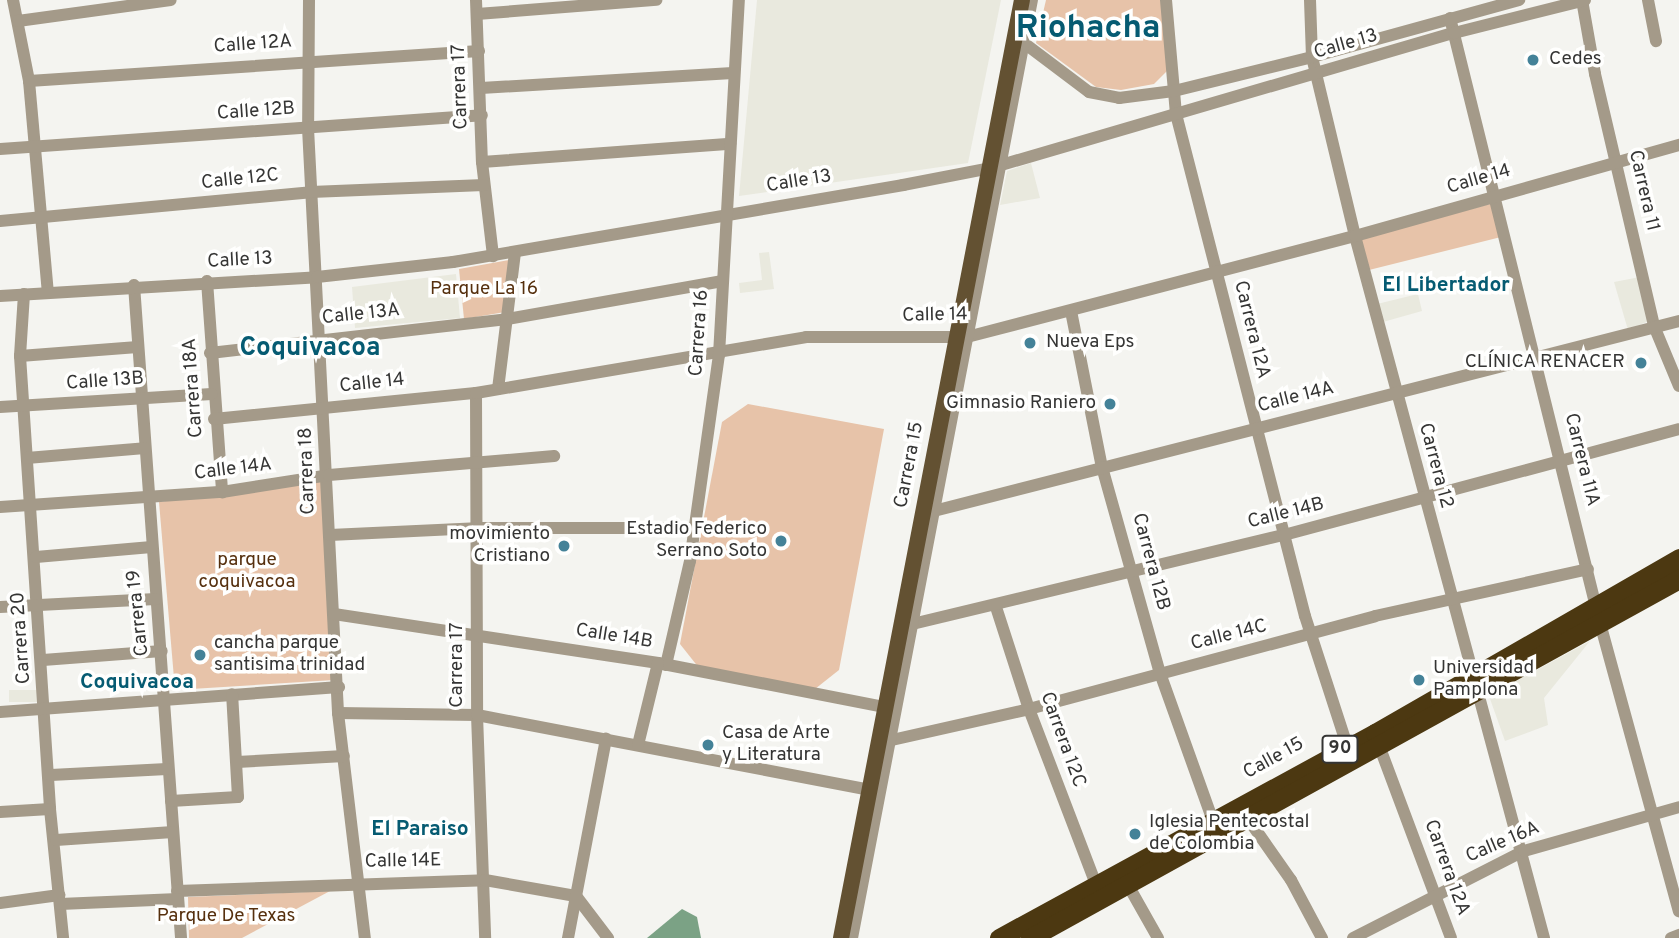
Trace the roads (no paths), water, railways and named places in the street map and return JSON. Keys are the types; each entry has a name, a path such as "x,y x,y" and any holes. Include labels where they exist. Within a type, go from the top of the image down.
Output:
{"highway":[{"name":"Calle 15","path":"1598,615 1679,558"},
{"name":"Calle 15","path":"999,938 1212,818 1241,810 1377,741 1474,683 1598,615 1679,579"},
{"name":"Calle 15","path":"1030,938 1128,885 1241,810 1347,745 1377,741"}],"main road":[{"name":"Carrera 15","path":"841,938 884,742 885,707 905,626 995,167 1022,0"}],"street":[{"path":"13,0 29,81 48,292"},
{"path":"18,21 172,0"},
{"name":"Carrera 18","path":"309,0 308,128 329,475 338,713 365,938"},
{"name":"Carrera 17","path":"476,0 482,162 493,256"},
{"path":"477,14 656,0"},
{"name":"Carrera 16","path":"638,745 662,664 695,528 719,355 739,0"},
{"name":"Carrera 15","path":"995,167 1024,43 1031,0"},
{"name":"Carrera 12A","path":"1166,0 1176,114 1310,635 1347,745"},
{"name":"Carrera 12","path":"1310,0 1311,57 1355,236 1423,497 1454,597 1474,683 1524,850 1544,938"},
{"name":"Calle 13","path":"1024,43 1088,92 1119,98 1174,91 1519,0"},
{"name":"Calle 13","path":"0,296 134,285 317,277 493,256 995,167 1454,33 1583,0"},
{"name":"Carrera 11","path":"1583,0 1654,326 1679,386"},
{"path":"1648,0 1656,41"},
{"name":"Carrera 11A","path":"1450,18 1497,195 1598,615 1679,911"},
{"name":"Calle 12A","path":"29,81 309,60 479,51"},
{"path":"481,88 733,73"},
{"name":"Calle 12B","path":"34,148 482,115"},
{"path":"482,162 730,144"},
{"name":"Calle 14","path":"215,419 476,393 719,355 825,335 962,337 1355,236 1679,145"},
{"path":"0,149 34,148"},
{"name":"Calle 12C","path":"0,221 311,192 484,185"},
{"path":"498,389 515,252"},
{"name":"Carrera 18A","path":"207,281 212,394 222,492"},
{"name":"Calle 13A","path":"210,353 507,319 723,281"},
{"name":"Carrera 19","path":"134,285 140,399 162,651 167,769 181,938"},
{"name":"Carrera 20","path":"24,294 20,356 23,406 40,605 51,775 50,809 56,841 63,938"},
{"name":"Carrera 12B","path":"1071,311 1102,467 1160,673 1212,818"},
{"name":"Calle 14A","path":"927,513 1679,320"},
{"path":"20,356 138,347"},
{"name":"Carrera 17","path":"476,393 479,460 475,528 477,715 485,938"},
{"name":"Calle 13B","path":"0,407 212,394"},
{"name":"Calle 14B","path":"905,626 996,607 1131,569 1284,535 1679,429"},
{"path":"27,458 145,448"},
{"name":"Calle 14A","path":"0,508 222,492 329,475 479,460 554,456"},
{"path":"330,535 475,528 695,528"},
{"path":"36,557 152,547"},
{"name":"Calle 14C","path":"884,742 1029,709 1454,597 1588,569"},
{"path":"0,607 156,599"},
{"name":"Carrera 12C","path":"996,607 1029,709 1096,884"},
{"name":"Calle 14B","path":"334,614 662,664 885,707"},
{"name":"Carrera 15","path":"884,742 905,626"},
{"path":"43,660 162,651"},
{"path":"0,712 339,687"},
{"path":"171,801 238,797 232,694"},
{"path":"338,713 477,715 874,790"},
{"path":"568,938 606,738"},
{"name":"Carrera 12A","path":"1377,741 1451,938"},
{"path":"237,762 344,756"},
{"path":"51,775 167,769"},
{"name":"Carrera 15","path":"852,938 874,790"},
{"name":"Calle 16A","path":"1353,938 1524,850 1679,807"},
{"path":"0,812 50,809"},
{"path":"1241,810 1291,880 1322,938"},
{"path":"56,841 173,832"},
{"name":"Calle 14E","path":"0,903 358,883 485,880 576,895"},
{"path":"1128,885 1158,938"},
{"path":"576,895 608,938"},
{"path":"1671,938 1679,935"}],"place":[{"name":"Cedes","path":"1533,60"},
{"name":"Nueva Eps","path":"1030,343"},
{"name":"CLÍNICA RENACER","path":"1641,363"},
{"name":"Gimnasio Raniero","path":"1110,404"},
{"name":"Estadio Federico Serrano Soto","path":"781,541"},
{"name":"movimiento Cristiano","path":"564,546"},
{"name":"cancha parque santisima trinidad","path":"200,655"},
{"name":"Universidad Pamplona","path":"1419,680"},
{"name":"Casa de Arte y Literatura","path":"708,745"},
{"name":"Iglesia Pentecostal de Colombia","path":"1135,834"}],"district":[{"name":"Riohacha","path":"1088,30"},
{"name":"El Libertador","path":"1446,286"},
{"name":"Coquivacoa","path":"310,349"},
{"name":"Coquivacoa","path":"137,683"},
{"name":"El Paraiso","path":"420,830"}],"park label":[{"name":"Parque La 16","path":"484,290"},
{"name":"parque coquivacoa","path":"247,572"},
{"name":"Parque De Texas","path":"226,917"}]}
